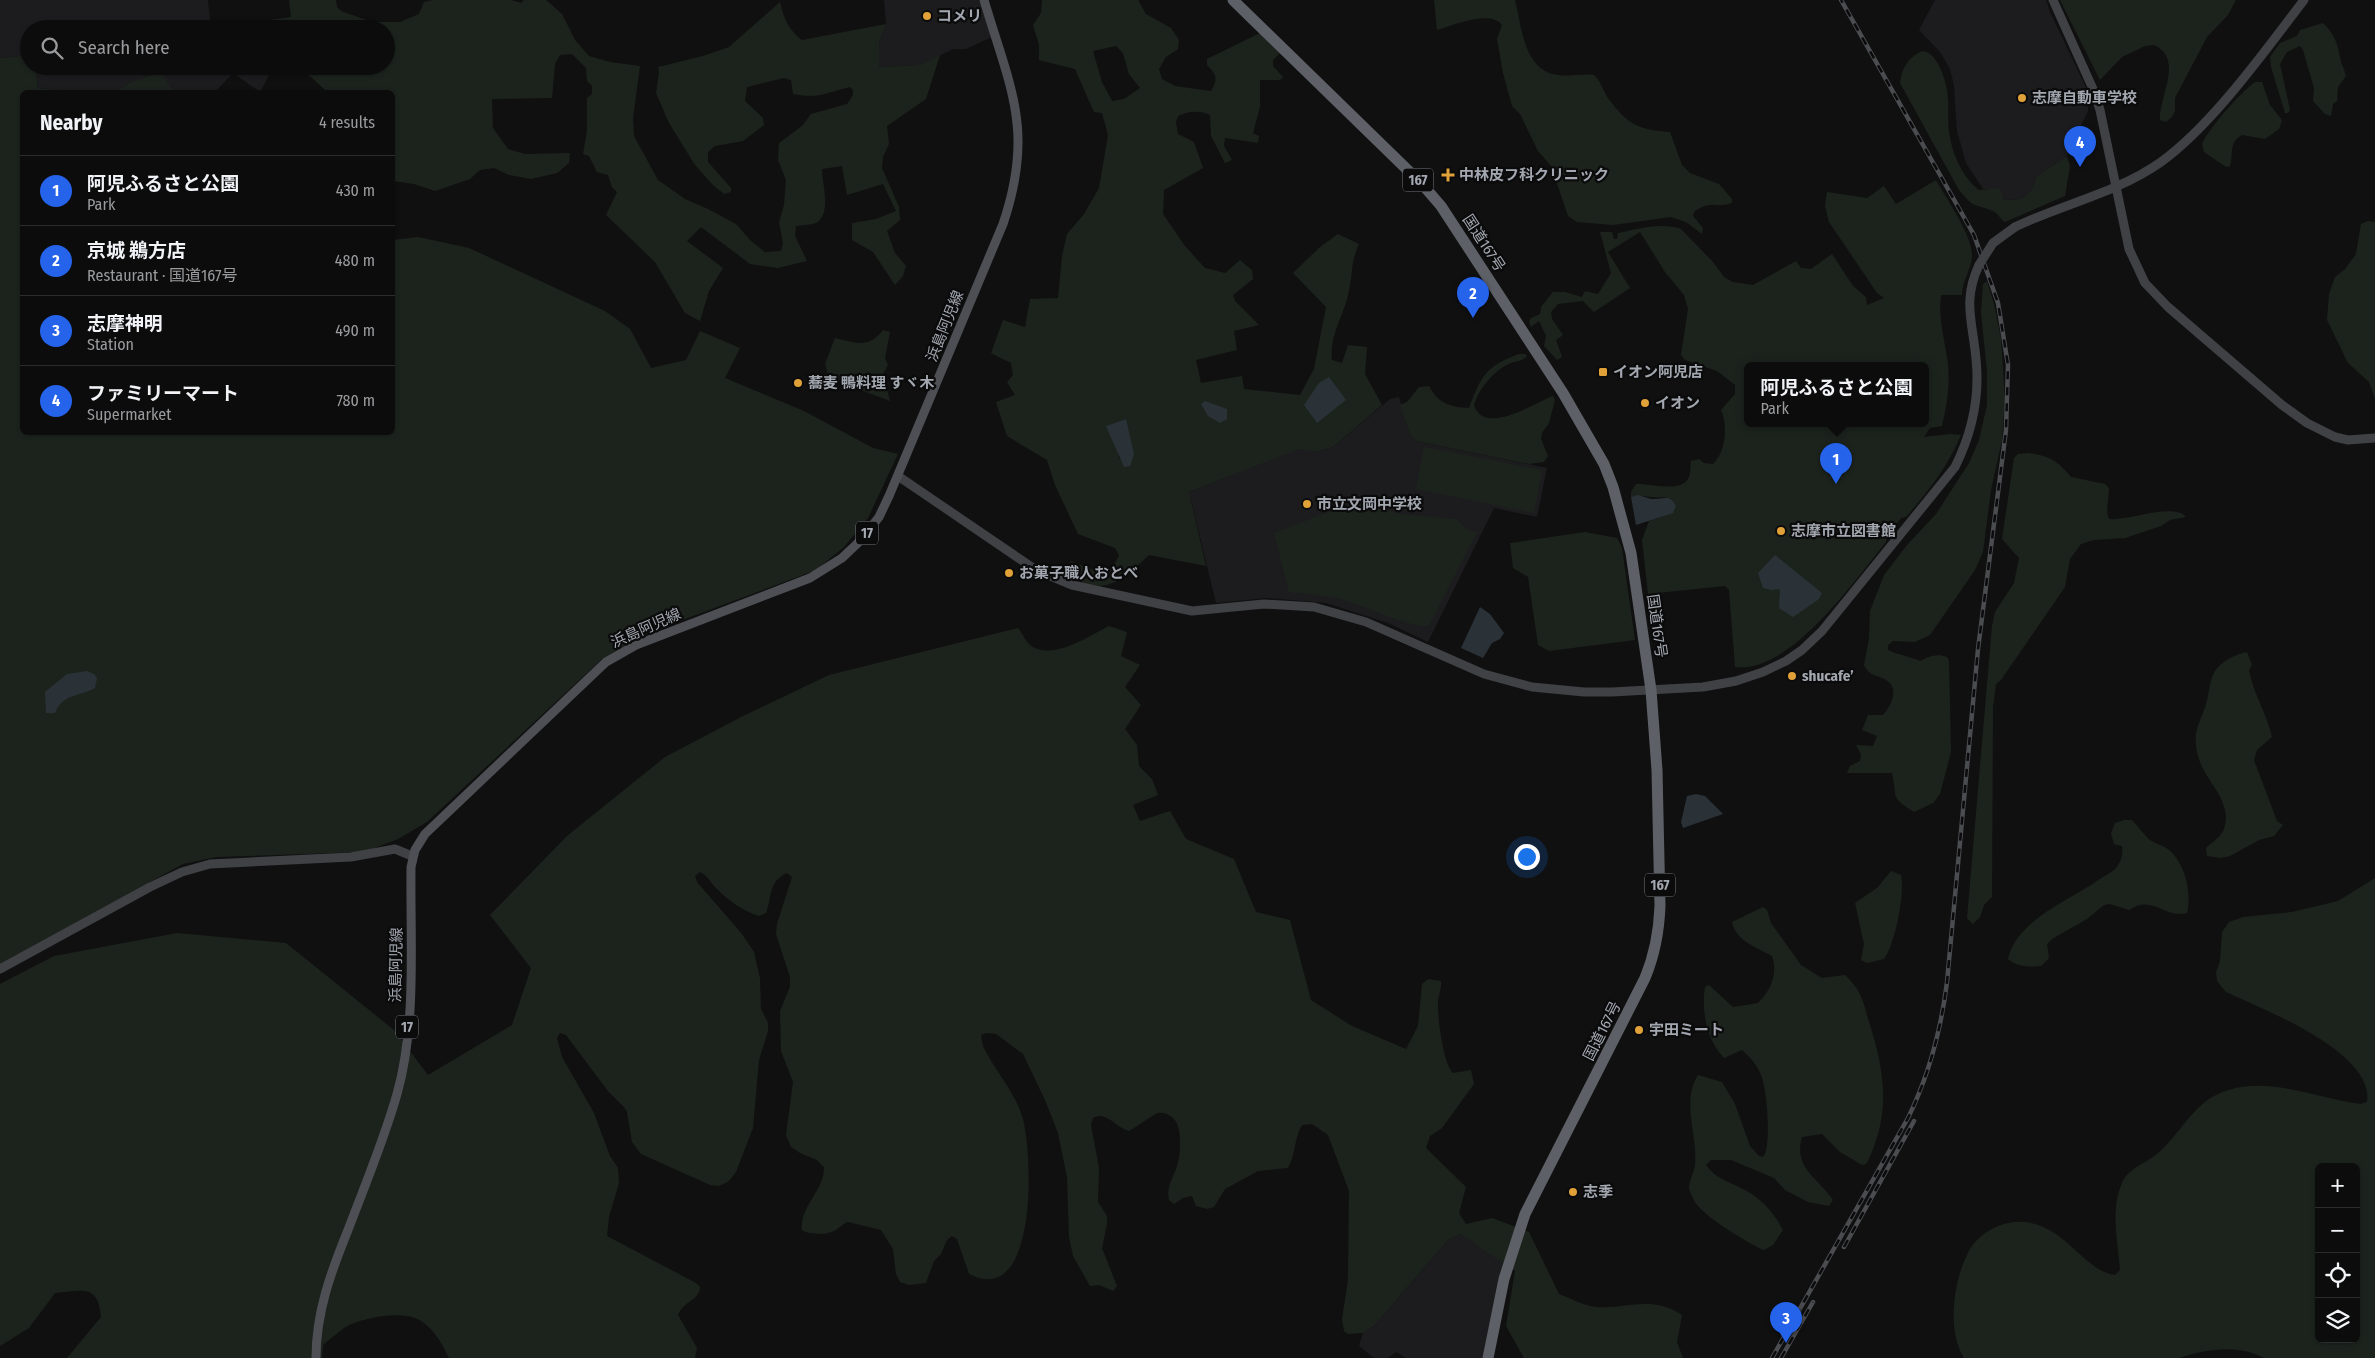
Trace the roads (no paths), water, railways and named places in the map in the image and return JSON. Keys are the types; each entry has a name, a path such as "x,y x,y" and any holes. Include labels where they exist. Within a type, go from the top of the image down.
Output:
{"highway":[{"name":"国道167号","path":"1234,0 1422,184 1441,206 1562,393 1604,464 1616,496 1631,553 1651,690 1657,770 1660,906 1658,935 1654,956 1644,981 1527,1209 1504,1279 1488,1358"}],"main road":[{"name":"浜島阿児線","path":"316,1358 319,1314 328,1283 389,1121 402,1071 409,1000 412,856 425,834 606,662 636,645 791,586 826,569 842,558 867,533 884,508 1002,224 1016,181 1019,136 1014,98 984,0"}],"street":[{"path":"2053,0 2093,89 2100,110 2114,188 2132,259 2140,275 2156,294 2282,405 2307,423 2335,437 2348,440 2375,438"},
{"path":"898,476 1036,570 1072,585 1192,611 1264,604 1304,606 1366,622 1458,664 1516,684 1584,692 1651,690 1736,681 1762,672 1802,650 1822,631 1948,477 1961,454 1975,407 1977,360 1969,299 1971,285 1978,265 1993,243 2015,227 2114,188 2160,162 2181,146 2224,101 2304,0"},
{"path":"0,969 150,887 182,872 210,864 351,857 395,849 412,856"}],"railway":[{"path":"1772,1358 1908,1118 1928,1069 1938,1035 1947,982 1978,649 2006,430 2008,365 1998,303 1974,235 1841,0"},
{"path":"1844,1247 1914,1121"},
{"path":"1781,1358 1813,1302"}],"place":[{"name":"コメリ","path":"927,16"},
{"name":"志摩自動車学校","path":"2022,98"},
{"name":"ファミリーマート","path":"2080,167"},
{"name":"中林皮フ科クリニック","path":"1448,175"},
{"name":"京城 鵜方店","path":"1473,318"},
{"name":"イオン阿児店","path":"1603,372"},
{"name":"蕎麦 鴨料理 すヾ木","path":"798,383"},
{"name":"イオン","path":"1645,403"},
{"name":"阿児ふるさと公園","path":"1836,484"},
{"name":"市立文岡中学校","path":"1307,504"},
{"name":"志摩市立図書館","path":"1781,531"},
{"name":"お菓子職人おとべ","path":"1009,573"},
{"name":"shucafe’","path":"1792,676"},
{"name":"宇田ミート","path":"1639,1030"},
{"name":"志季","path":"1573,1192"},
{"name":"志摩神明","path":"1786,1343"}]}
